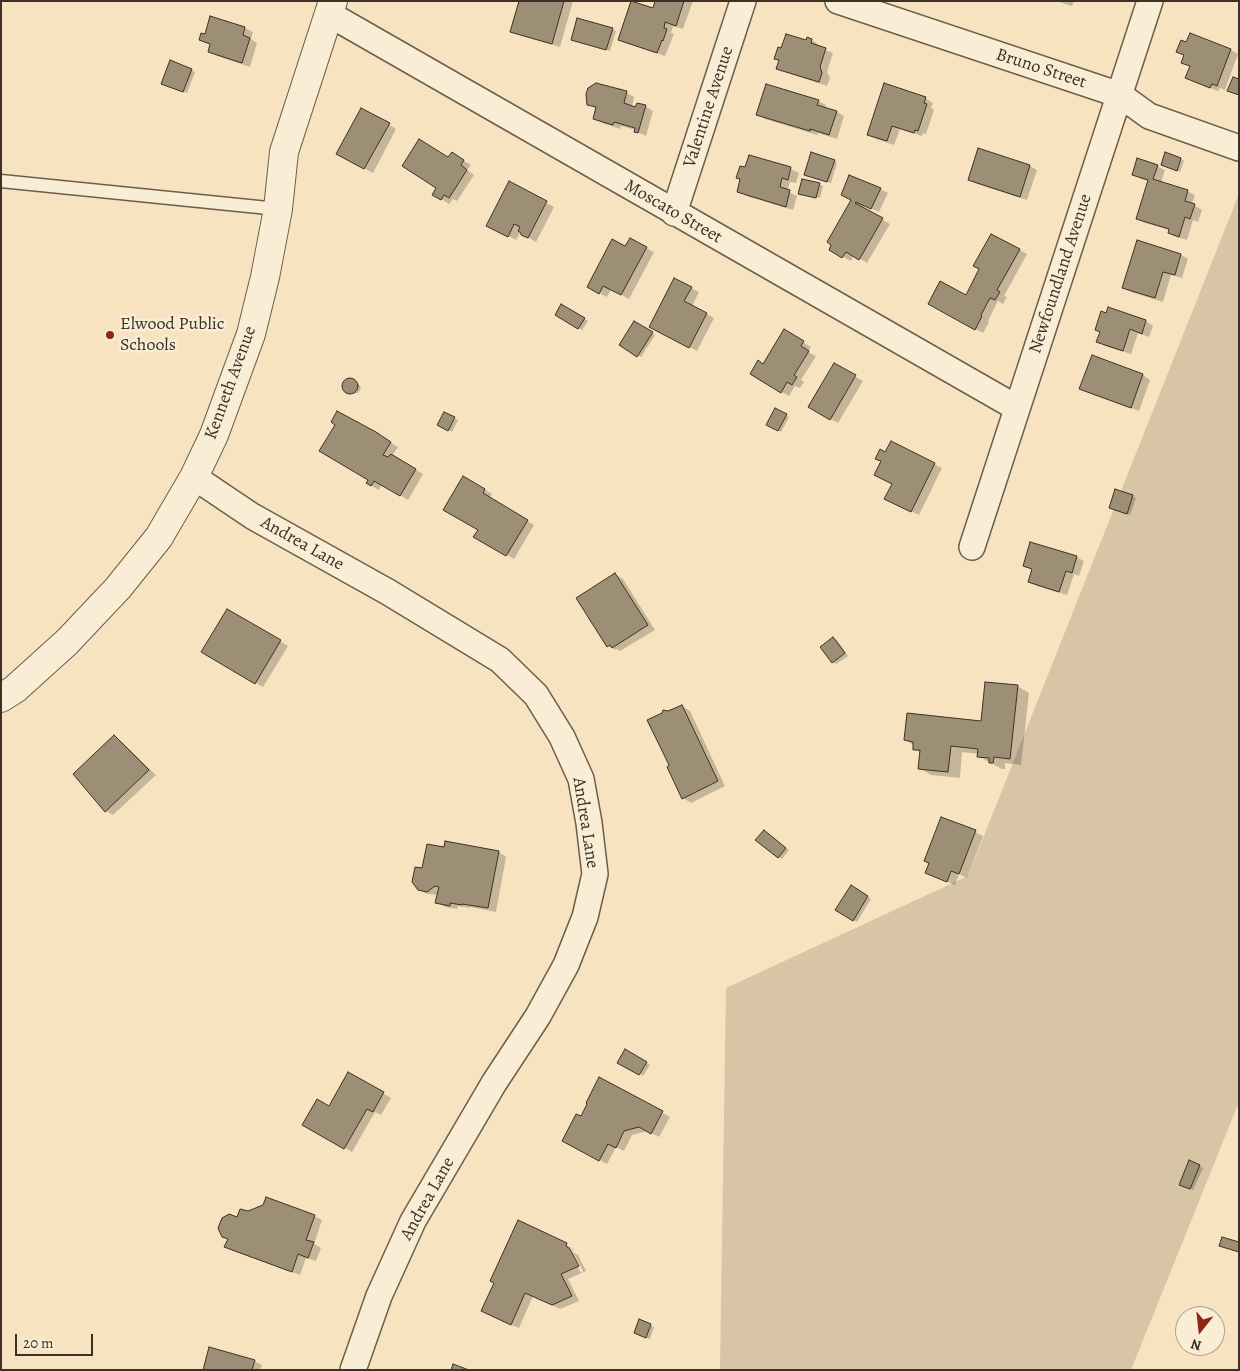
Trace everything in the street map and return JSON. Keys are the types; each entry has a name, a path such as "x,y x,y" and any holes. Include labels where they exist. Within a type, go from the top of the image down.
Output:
{"street":[{"name":"Valentine Avenue","path":"674,213 743,1"},
{"name":"Bruno Street","path":"838,1 1120,95 1149,116 1239,148"},
{"name":"Newfoundland Avenue","path":"972,548 1150,1"},
{"name":"Moscato Street","path":"331,8 674,213 1017,408"},
{"name":"Kenneth Avenue","path":"1,698 15,689 67,642 118,588 159,537 194,477 214,435 251,334 278,210 284,152 331,8"},
{"name":"Andrea Lane","path":"194,477 252,516 388,592 500,660 536,695 562,737 581,779 589,823 595,874 585,917 566,965 538,1016 494,1083 413,1221 379,1296 353,1370"}],"lane":[{"path":"1,181 278,210"}],"shaded area":[{"path":"1239,194 1239,1102 1131,1370 720,1370 726,988 968,876"}],"building":[{"path":"519,1 564,1 552,44 510,32"},
{"path":"631,1 653,8 655,1 684,1 676,26 665,22 664,28 667,29 657,53 618,40"},
{"path":"210,16 245,27 243,35 250,38 242,63 208,52 210,44 199,40 201,33 205,34"},
{"path":"577,18 613,28 606,50 571,40"},
{"path":"1190,33 1231,49 1217,86 1212,84 1210,88 1185,78 1190,66 1181,63 1184,55 1176,52 1181,40 1186,42"},
{"path":"786,34 806,40 807,37 812,39 811,43 826,48 820,67 822,73 819,82 776,69 779,60 774,59 778,47 781,48"},
{"path":"170,60 192,69 183,92 161,84"},
{"path":"1233,77 1239,79 1239,95 1227,91"},
{"path":"596,83 627,91 624,103 635,107 637,103 646,105 638,133 634,132 635,128 614,122 613,125 593,119 596,107 587,105 586,94 588,88"},
{"path":"884,83 926,97 924,103 927,104 918,131 915,130 914,133 892,126 887,141 867,135"},
{"path":"766,84 819,100 817,105 837,111 829,135 756,115"},
{"path":"361,108 390,123 364,169 336,154"},
{"path":"419,139 448,157 452,152 464,160 461,165 467,170 449,198 444,195 441,200 432,195 436,188 402,166"},
{"path":"978,148 1030,165 1020,197 968,180"},
{"path":"811,152 835,160 827,182 804,175"},
{"path":"1165,152 1181,158 1177,171 1161,165"},
{"path":"749,155 791,167 788,180 782,178 780,187 790,190 786,207 737,192 740,179 736,178 740,166 745,167"},
{"path":"1137,158 1158,165 1153,179 1188,190 1185,201 1195,204 1190,219 1185,217 1179,237 1168,233 1169,229 1136,219 1148,180 1132,175"},
{"path":"849,175 881,188 871,209 855,203 883,218 859,260 846,252 842,258 829,250 831,245 827,242 851,200 841,195"},
{"path":"802,179 820,183 816,198 798,194"},
{"path":"509,181 547,201 528,238 521,235 518,231 520,227 514,224 508,237 486,226"},
{"path":"991,234 1020,249 997,290 1000,292 995,300 990,298 975,330 928,304 940,281 966,295 979,269 973,266"},
{"path":"630,238 647,247 621,295 603,286 599,294 587,287 612,239 625,246"},
{"path":"1137,240 1181,254 1175,275 1163,272 1155,298 1122,288"},
{"path":"674,278 692,287 684,301 707,313 689,348 649,327"},
{"path":"561,304 585,318 578,329 555,315"},
{"path":"1108,307 1146,320 1142,334 1130,329 1123,351 1096,342 1100,332 1095,330 1101,311 1106,313"},
{"path":"634,321 653,332 637,357 619,345"},
{"path":"784,329 804,341 801,346 809,351 794,375 797,377 792,385 787,382 781,393 750,374 758,360 763,364"},
{"path":"1092,355 1143,374 1131,408 1079,389"},
{"path":"834,363 856,375 830,420 808,407"},
{"path":"350,378 358,386 350,394 342,386"},
{"path":"775,408 787,414 778,431 766,425"},
{"path":"337,411 391,442 383,455 388,457 391,454 416,469 400,496 374,481 371,486 366,483 368,480 319,451 335,425 331,422"},
{"path":"444,412 455,417 448,431 437,425"},
{"path":"891,441 935,463 911,512 884,499 892,484 874,475 881,461 875,459 880,449 885,452"},
{"path":"463,476 485,489 483,493 528,520 506,556 473,537 478,530 443,510"},
{"path":"1115,489 1133,495 1127,514 1109,508"},
{"path":"1030,542 1077,556 1072,573 1066,571 1059,592 1028,582 1032,569 1023,566"},
{"path":"615,573 648,625 612,648 610,645 607,647 576,598"},
{"path":"227,609 281,640 255,684 201,652"},
{"path":"833,637 845,653 832,663 820,647"},
{"path":"985,682 1018,685 1010,759 994,757 993,763 989,763 989,758 977,757 978,749 951,746 948,772 918,769 920,750 913,750 913,742 904,740 907,713 981,721"},
{"path":"682,705 718,781 682,799 667,767 669,765 647,720 662,713 663,710 668,711"},
{"path":"114,735 149,770 105,812 73,774"},
{"path":"941,817 976,830 959,874 951,871 947,882 925,873 929,863 924,861"},
{"path":"764,830 786,848 778,858 755,840"},
{"path":"445,841 499,851 488,908 450,903 450,906 435,903 439,887 435,886 427,892 418,890 412,882 415,867 422,868 427,844 444,847"},
{"path":"851,885 868,896 853,921 835,910"},
{"path":"625,1049 647,1062 639,1075 617,1063"},
{"path":"348,1072 384,1092 373,1112 367,1109 344,1149 302,1125 317,1099 329,1106"},
{"path":"599,1077 663,1111 651,1134 639,1127 624,1131 616,1148 608,1144 599,1161 562,1141 576,1114 581,1116"},
{"path":"1189,1160 1200,1165 1190,1189 1179,1185"},
{"path":"266,1197 315,1215 306,1240 314,1242 308,1258 298,1254 292,1272 224,1247 228,1239 222,1237 218,1228 222,1218 229,1214 237,1217 240,1209 248,1211 263,1205"},
{"path":"518,1220 567,1243 566,1246 570,1249 579,1266 561,1274 572,1296 552,1305 525,1293 511,1325 481,1311 494,1283 490,1281"},
{"path":"1222,1237 1239,1242 1239,1252 1219,1246"},
{"path":"639,1319 651,1324 646,1338 634,1333"},
{"path":"209,1347 255,1360 252,1370 203,1370"},
{"path":"453,1364 469,1370 451,1370"}],"place":[{"name":"Elwood Public Schools","path":"110,335"}]}
